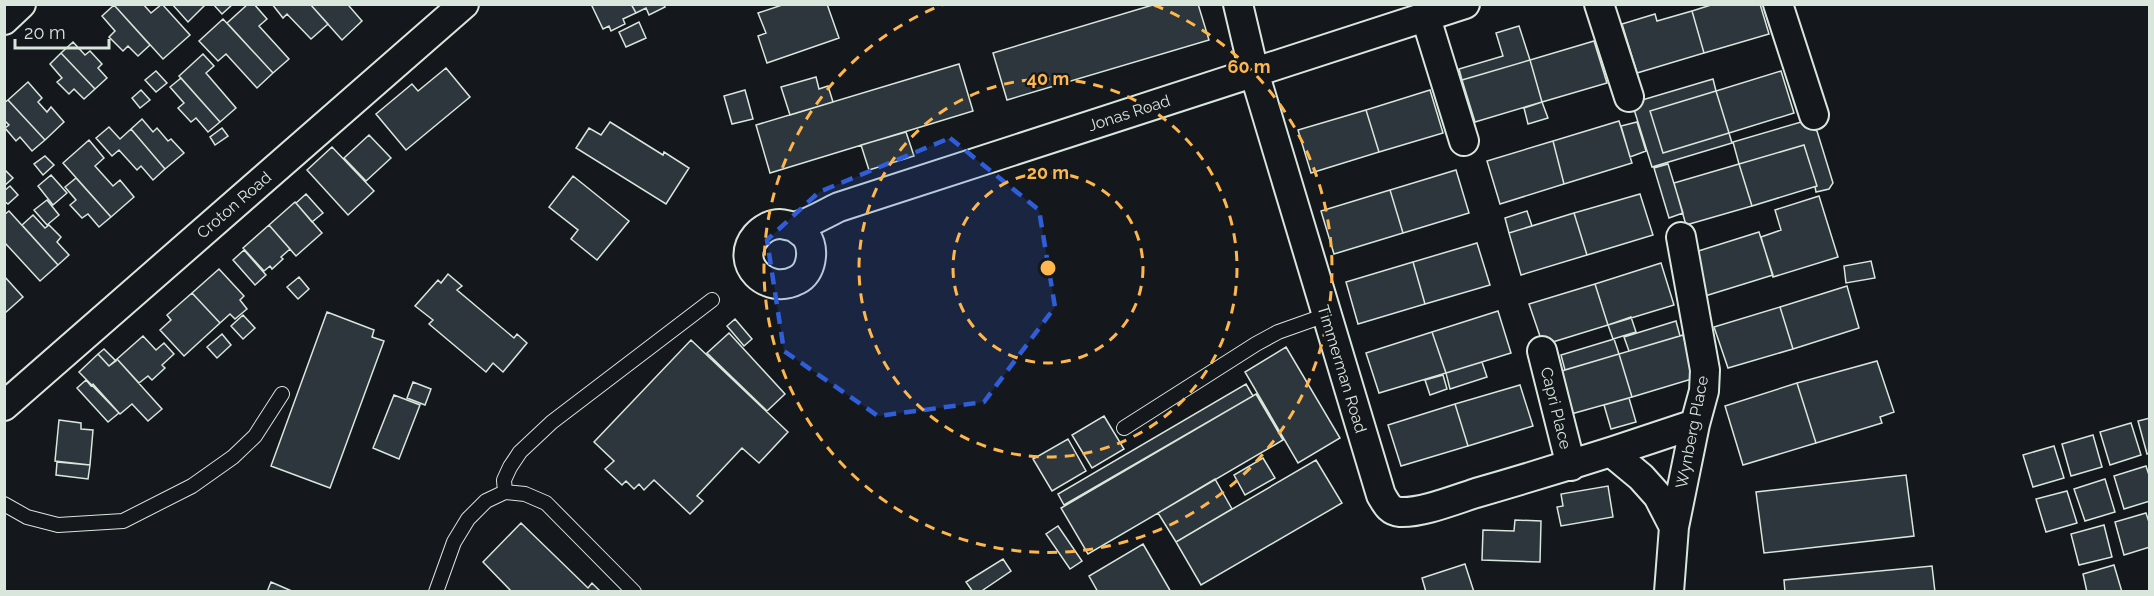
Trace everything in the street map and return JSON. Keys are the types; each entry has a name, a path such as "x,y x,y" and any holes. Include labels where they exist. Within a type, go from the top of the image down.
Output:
{"street":[{"path":"4,20 21,4"},
{"name":"Croton Road","path":"4,406 464,4"},
{"name":"Timmerman Road","path":"1238,4 1254,72 1381,495 1387,507 1398,512 1414,511 1571,466 1695,424"},
{"name":"Jonas Road","path":"795,227 839,207 1465,4"},
{"path":"1599,4 1629,97"},
{"path":"1778,4 1814,115"},
{"path":"1426,18 1464,141"},
{"name":"Wynberg Place","path":"1669,591 1674,527 1704,391 1705,370 1681,237"},
{"name":"Capri Place","path":"1542,351 1571,466"},
{"path":"1612,453 1641,477 1658,496 1674,527"}],"lane":[{"path":"505,492 504,480 520,452 552,422 712,300"},
{"path":"1124,428 1256,344 1278,332 1326,315"},
{"path":"4,504 27,517 58,525 123,521 192,486 232,457 255,436 282,394"},
{"path":"436,591 454,542 468,519 486,501 505,492 525,494 546,503 634,591"}],"highlighted area":[{"path":"950,138 1039,210 1055,307 984,402 878,416 784,351 767,240 819,192"}],"building":[{"path":"143,4 151,13 162,4 190,35 163,59 114,5"},
{"path":"172,4 206,4 188,22"},
{"path":"213,4 233,4 222,14"},
{"path":"248,4 254,4 267,19 259,26 289,59 273,73 227,23"},
{"path":"272,4 310,4 328,24 311,39 287,14 283,18"},
{"path":"310,4 350,4 349,6 362,21 342,40"},
{"path":"591,4 631,4 636,13 623,19 625,24 611,31 609,26 603,29"},
{"path":"631,4 663,4 665,7 649,15 646,8 636,13"},
{"path":"785,4 827,4 839,38 767,63 758,36 766,33 758,13"},
{"path":"1156,4 1198,4 1209,40 1007,100 993,53"},
{"path":"1714,4 1760,4 1769,34 1704,53 1692,11"},
{"path":"114,5 150,45 138,56 128,46 123,51 109,37 115,31 102,16"},
{"path":"1692,11 1704,53 1637,73 1622,24 1655,14 1657,21"},
{"path":"223,19 273,73 257,88 226,54 218,61 199,41"},
{"path":"639,22 646,38 626,47 619,32"},
{"path":"1519,26 1530,60 1462,80 1459,69 1503,56 1496,33"},
{"path":"1594,41 1607,83 1542,102 1530,60"},
{"path":"73,42 85,55 90,51 102,64 98,68 107,78 95,89 61,53"},
{"path":"61,53 95,89 84,99 74,89 69,94 57,82 62,78 50,64"},
{"path":"203,54 214,66 206,73 236,108 220,122 179,76"},
{"path":"1530,60 1542,102 1475,122 1462,80"},
{"path":"959,64 973,111 770,173 756,125"},
{"path":"446,68 470,97 406,150 376,114 412,84 418,91"},
{"path":"156,71 167,83 156,92 145,80"},
{"path":"1781,71 1794,113 1729,133 1716,91"},
{"path":"816,77 819,89 828,86 833,102 790,115 781,87"},
{"path":"181,78 220,122 208,132 196,118 191,122 178,108 184,103 170,87"},
{"path":"1713,79 1716,91 1650,111 1663,153 1729,133 1732,143 1652,167 1632,103"},
{"path":"28,82 42,98 38,102 47,112 51,107 64,122 45,140 8,100"},
{"path":"141,90 150,100 140,108 132,98"},
{"path":"745,90 753,119 732,124 724,96"},
{"path":"1430,90 1443,133 1379,152 1366,110"},
{"path":"1716,91 1729,133 1663,153 1650,111"},
{"path":"8,100 45,140 32,151 20,137 16,141 5,128 9,125 4,120 4,103"},
{"path":"1542,102 1548,118 1528,124 1524,108"},
{"path":"1366,110 1379,152 1311,173 1298,130"},
{"path":"142,119 153,132 157,128 168,141 171,139 184,153 165,169 131,129"},
{"path":"1619,121 1632,163 1564,184 1553,141"},
{"path":"610,122 663,155 664,152 689,168 666,204 576,148 589,128 601,135"},
{"path":"1637,122 1646,151 1630,157 1621,126"},
{"path":"1801,122 1817,131 1833,183 1829,189 1816,192 1815,187 1817,186 1804,145 1739,164 1733,142"},
{"path":"109,127 120,139 131,129 165,169 153,180 141,166 137,170 119,150 112,156 96,138"},
{"path":"222,128 228,136 215,145 210,137"},
{"path":"906,132 914,156 869,170 861,145"},
{"path":"369,135 391,158 366,181 344,158"},
{"path":"89,140 104,158 95,166 113,186 120,180 134,197 111,217 63,163"},
{"path":"1553,141 1564,184 1500,204 1487,161"},
{"path":"1804,145 1817,186 1752,206 1739,164"},
{"path":"332,147 374,191 348,215 307,170"},
{"path":"45,156 54,165 43,175 34,164"},
{"path":"1668,164 1683,213 1669,218 1654,168"},
{"path":"1739,164 1752,206 1686,225 1674,183"},
{"path":"4,169 13,178 4,186"},
{"path":"1456,170 1469,213 1403,233 1390,190"},
{"path":"51,175 67,193 53,205 38,186"},
{"path":"573,176 629,221 597,260 571,239 578,230 549,207"},
{"path":"76,178 111,217 99,227 88,214 82,218 70,205 76,200 65,187"},
{"path":"10,186 18,195 8,204 4,201 4,191"},
{"path":"1390,190 1403,233 1334,254 1321,211"},
{"path":"306,194 323,213 312,222 296,203"},
{"path":"1640,194 1653,235 1587,255 1574,213"},
{"path":"1819,196 1838,257 1773,277 1761,237 1781,230 1775,210"},
{"path":"47,200 59,215 47,225 34,210"},
{"path":"295,202 322,233 296,256 269,225"},
{"path":"9,211 58,265 40,281 6,244 4,246 4,215"},
{"path":"1527,211 1532,226 1509,233 1505,218"},
{"path":"1574,213 1587,255 1521,275 1509,233"},
{"path":"33,215 45,228 49,225 61,237 57,242 69,255 58,265 22,225"},
{"path":"269,225 290,249 272,269 270,266 264,271 243,248"},
{"path":"1759,232 1773,275 1705,296 1692,253"},
{"path":"1477,243 1490,285 1425,304 1413,262"},
{"path":"244,250 266,275 255,285 233,260"},
{"path":"1871,261 1875,278 1846,283 1844,266"},
{"path":"1413,262 1425,304 1358,324 1346,282"},
{"path":"1661,263 1674,305 1608,325 1595,284"},
{"path":"219,269 244,296 240,300 247,309 235,319 230,314 220,323 192,293"},
{"path":"448,274 462,286 457,290 514,338 517,334 527,343 503,372 493,363 486,372 429,324 433,320 415,306 438,280 441,283"},
{"path":"4,276 23,297 5,313 4,312"},
{"path":"299,277 309,289 298,299 287,287"},
{"path":"1595,284 1608,325 1543,345 1529,304"},
{"path":"1847,286 1859,328 1793,349 1780,307"},
{"path":"192,293 220,323 184,356 160,330 171,320 167,315"},
{"path":"1780,307 1793,349 1728,368 1714,327"},
{"path":"1498,311 1511,353 1446,373 1432,332"},
{"path":"327,312 374,330 372,337 384,341 330,488 271,466"},
{"path":"243,315 255,328 243,339 231,326"},
{"path":"1631,317 1636,332 1613,339 1608,325"},
{"path":"735,319 752,339 744,346 727,326"},
{"path":"1676,321 1680,336 1629,351 1624,337"},
{"path":"1432,332 1446,373 1379,393 1366,353"},
{"path":"729,333 785,394 767,411 707,353"},
{"path":"222,334 231,345 217,358 207,347"},
{"path":"1683,335 1695,378 1632,397 1619,354"},
{"path":"143,336 156,350 164,343 174,354 162,365 165,368 152,380 148,376 139,383 117,359"},
{"path":"1614,339 1619,354 1565,370 1561,355"},
{"path":"691,340 788,432 759,463 742,448 697,496 703,501 690,514 654,480 644,490 639,484 634,489 626,481 622,485 605,469 614,461 594,442"},
{"path":"1286,347 1340,438 1298,463 1245,372"},
{"path":"104,349 116,361 109,366 98,354"},
{"path":"98,354 109,366 117,359 162,409 148,421 132,404 120,414 79,372"},
{"path":"1619,354 1632,397 1564,416 1551,374"},
{"path":"1877,361 1894,412 1880,417 1882,423 1816,443 1797,383"},
{"path":"1482,362 1487,377 1450,389 1446,373"},
{"path":"1443,375 1447,389 1430,395 1425,380"},
{"path":"86,380 91,386 93,384 119,413 108,422 77,388"},
{"path":"413,382 431,389 425,405 407,398"},
{"path":"1797,383 1816,443 1743,465 1725,406"},
{"path":"1246,384 1253,396 1064,505 1058,494"},
{"path":"1520,385 1533,426 1468,446 1455,404"},
{"path":"1256,394 1283,440 1088,554 1061,508"},
{"path":"394,395 420,405 399,459 373,448"},
{"path":"1629,398 1636,422 1611,429 1604,405"},
{"path":"1455,404 1468,446 1401,466 1388,425"},
{"path":"1104,416 1124,449 1092,468 1072,435"},
{"path":"2150,418 2150,453 2147,454 2138,421"},
{"path":"59,420 81,423 81,429 93,430 90,465 55,461"},
{"path":"2131,423 2141,455 2110,465 2100,432"},
{"path":"2093,435 2102,467 2071,476 2062,444"},
{"path":"1068,439 1086,471 1052,491 1033,459"},
{"path":"2054,446 2064,478 2033,487 2023,455"},
{"path":"1263,458 1275,478 1245,495 1234,475"},
{"path":"1316,460 1342,503 1201,585 1176,542"},
{"path":"57,462 90,465 88,479 56,475"},
{"path":"2146,466 2150,478 2150,501 2124,509 2114,476"},
{"path":"1906,475 1914,536 1764,553 1756,492"},
{"path":"1215,479 1232,509 1176,542 1158,513"},
{"path":"2105,479 2115,512 2085,521 2074,489"},
{"path":"1608,486 1613,517 1561,526 1557,507 1563,506 1561,494"},
{"path":"2067,491 2077,523 2046,532 2036,499"},
{"path":"2146,513 2150,525 2150,547 2124,555 2115,522"},
{"path":"1515,520 1541,521 1540,562 1482,560 1483,530 1514,531"},
{"path":"521,523 588,588 592,583 601,592 512,592 483,562"},
{"path":"2104,525 2112,557 2079,565 2071,534"},
{"path":"1058,526 1082,561 1070,569 1046,534"},
{"path":"1143,544 1171,592 1098,592 1089,576"},
{"path":"1003,559 1011,571 980,592 973,592 966,582"},
{"path":"1465,564 1474,592 1426,592 1422,578"},
{"path":"2114,565 2122,592 2087,592 2083,574"},
{"path":"1932,566 1935,592 1785,592 1784,580"},
{"path":"271,582 294,592 267,592"}]}
